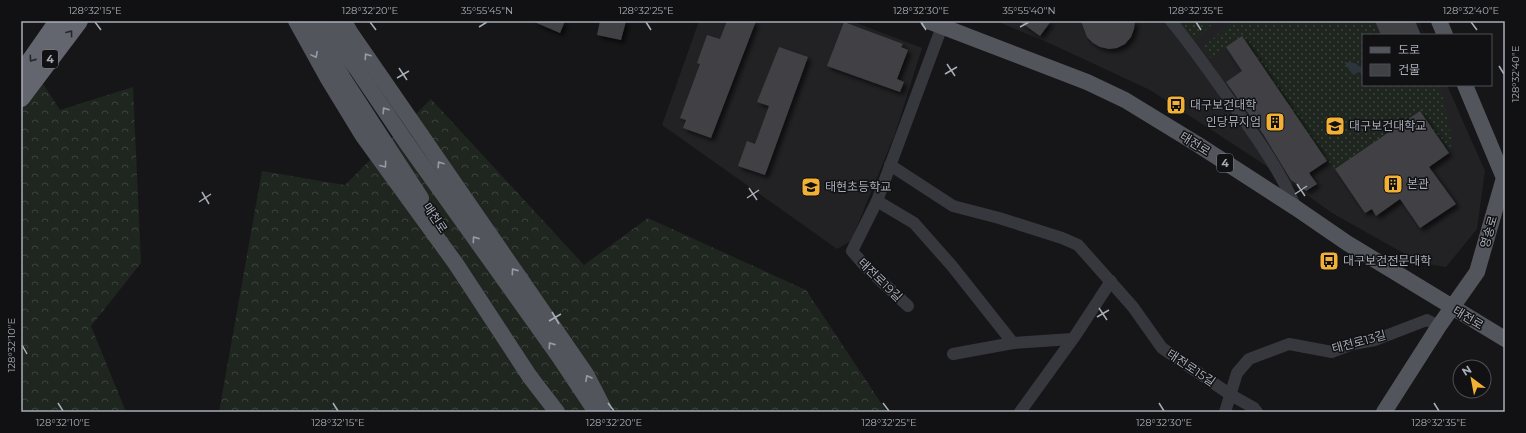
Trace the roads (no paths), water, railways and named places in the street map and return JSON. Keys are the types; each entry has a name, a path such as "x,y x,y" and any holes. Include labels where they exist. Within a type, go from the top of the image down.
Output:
{"highway":[{"name":"4","path":"21,74 58,21"},
{"name":"4","path":"21,98 79,21"}],"main road":[{"path":"296,21 327,77 363,136 456,264 530,377 557,412"},
{"name":"매천로","path":"311,21 330,43 406,142 558,355 596,412"},
{"path":"328,21 330,43"},
{"path":"344,21 446,173 586,374 606,412"},
{"path":"1439,21 1444,34"},
{"name":"태전로","path":"938,23 1087,82 1124,100 1197,144 1347,243 1505,339"},
{"name":"매천로","path":"330,43 382,140 564,412"},
{"name":"영송로","path":"1452,308 1477,272 1504,178 1465,86"},
{"path":"1384,412 1452,308"}],"street":[{"path":"1171,21 1195,51 1263,148 1287,188 1296,208"},
{"name":"태전로19길","path":"908,306 866,268 852,251 877,201 935,42 938,23"},
{"name":"태전로15길","path":"890,165 953,206 999,218 1062,238 1078,245 1133,307 1162,348 1231,395"},
{"path":"877,201 914,223 952,266 1013,343"},
{"path":"1020,412 1072,339 1110,281"},
{"name":"태전로13길","path":"1225,412 1237,373 1249,359 1289,344 1332,352 1353,344 1375,340 1427,320 1439,326"},
{"path":"952,354 1013,343 1072,339"},
{"path":"1231,395 1257,411"}],"place":[{"name":"대구보건대학","path":"1176,105"},
{"name":"인당뮤지엄","path":"1275,122"},
{"name":"대구보건대학교","path":"1335,126"},
{"name":"본관","path":"1393,184"},
{"name":"태현초등학교","path":"811,187"},
{"name":"대구보건전문대학","path":"1329,261"}]}
